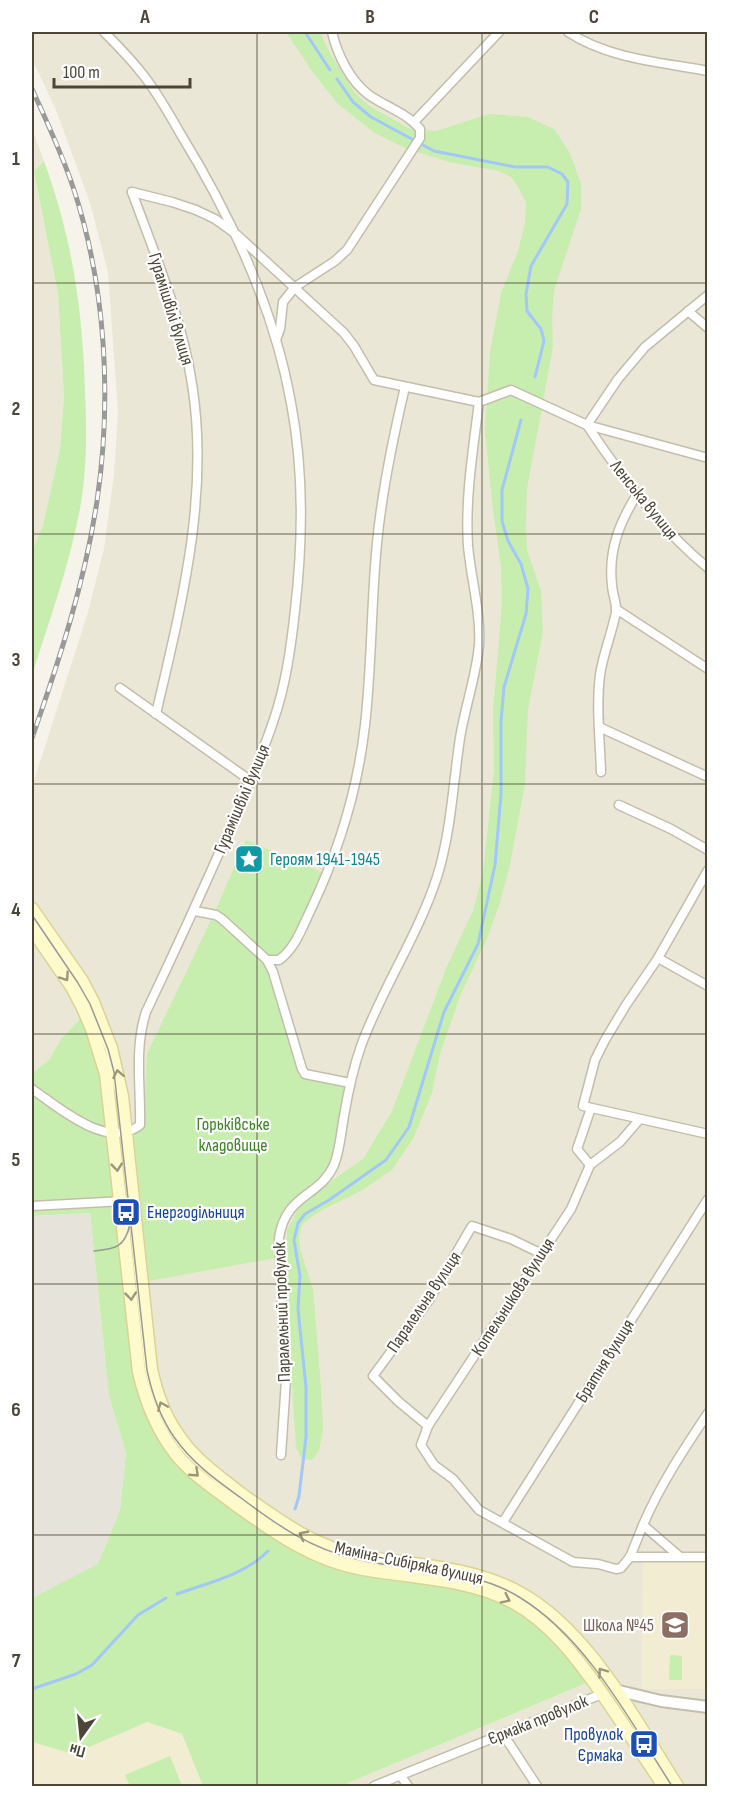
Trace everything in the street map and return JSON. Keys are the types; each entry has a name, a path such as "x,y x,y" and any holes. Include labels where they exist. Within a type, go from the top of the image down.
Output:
{"main road":[{"name":"Маміна-Сибіряка вулиця","path":"32,909 82,981 103,1025 118,1071 120,1132 139,1372 149,1407 161,1432 189,1468 274,1532 314,1554 357,1568 469,1585 513,1602 538,1618 578,1660 664,1786"},
{"name":"Маміна-Сибіряка вулиця","path":"32,929 72,987 92,1029 120,1132"},
{"name":"Маміна-Сибіряка вулиця","path":"127,1201 154,1386 176,1433 198,1460 281,1522 319,1543 360,1556 472,1574 519,1592 545,1609 589,1653 677,1786"},
{"name":"Єрмака провулок","path":"602,1694 615,1690"}],"street":[{"name":"Гурамішвілі вулиця","path":"104,32 152,86 209,180 236,234 276,340 291,401 301,487 300,549 290,655 275,719 195,911 141,1025 139,1040 140,1125 120,1132"},
{"path":"333,32 336,48 360,87 370,96 414,122 499,32"},
{"path":"568,32 590,45 618,55 708,71"},
{"name":"Гурамішвілі вулиця","path":"276,340 280,329 283,302 295,287 335,261 347,250 414,149 420,138 420,129 414,122"},
{"name":"Гурамішвілі вулиця","path":"156,714 186,587 198,438 192,384 183,340 171,299 132,192 196,210 215,219 236,234 344,333 374,380 479,402"},
{"path":"587,425 618,379 645,347 708,295"},
{"path":"688,311 708,328"},
{"path":"267,960 279,960 289,954 300,932 335,852 357,775 365,725 381,512 405,387"},
{"path":"195,911 216,915 222,919 267,960 273,972 305,1074 350,1083 375,1010 426,908 438,875 444,844 460,736 479,645 479,625 468,545 467,512 479,402 511,390 587,425 708,459"},
{"name":"Ленська вулиця","path":"587,425 662,525 686,551 708,568"},
{"path":"601,772 600,674 616,609 612,585 613,552 624,514 638,493"},
{"path":"616,609 708,669"},
{"path":"120,688 251,781"},
{"path":"599,727 708,777"},
{"path":"619,805 672,829 708,850"},
{"path":"708,870 658,958 626,1005 595,1060 583,1107 708,1134"},
{"path":"658,958 708,986"},
{"name":"Паралельний провулок","path":"281,1455 286,1380 279,1238 281,1222 288,1209 327,1176 333,1166 350,1083"},
{"path":"32,1089 74,1117 101,1131 120,1132"},
{"path":"590,1165 577,1149 591,1108"},
{"name":"Котельникова вулиця","path":"428,1426 571,1209 590,1165 620,1142 639,1120"},
{"name":"Братня вулиця","path":"503,1522 708,1199"},
{"path":"32,1206 127,1201"},
{"name":"Паралельна вулиця","path":"428,1426 373,1376 429,1300 472,1226 511,1239 542,1254"},
{"path":"428,1426 421,1445 434,1465 453,1479 486,1516 503,1522 514,1531 573,1562 598,1564 616,1569 621,1568 630,1557 651,1506 708,1413"},
{"path":"644,1525 679,1556"},
{"path":"630,1557 708,1557"},
{"path":"615,1690 661,1701 708,1707"},
{"name":"Єрмака провулок","path":"374,1786 602,1694"},
{"path":"503,1734 537,1786"},
{"path":"401,1776 408,1786"}],"shaded area":[{"path":"32,32 707,32 707,1786 681,1786 547,1606 361,1553 301,1531 213,1469 179,1431 158,1385 125,1095 71,959 32,902 32,787 88,612 104,549 114,474 118,412 108,272 90,203 56,110 32,59"},
{"path":"32,128 44,161 34,173 58,294 64,396 60,449 43,525 32,551"},
{"path":"32,935 69,989 83,1016 61,1039 49,1060 32,1073"},
{"path":"90,1213 109,1396 126,1453 120,1510 98,1565 32,1598 32,1216"},
{"name":"Школа №45","path":"643,1560 707,1561 707,1689 641,1689"},
{"path":"589,1682 656,1786 341,1786"},
{"path":"147,1722 182,1734 203,1786 32,1786 32,1742 73,1754"}],"green space":[{"path":"286,32 320,32 355,93 371,107 411,129 436,131 489,114 528,117 554,129 570,153 581,184 581,209 554,291 553,347 527,489 527,550 541,591 543,631 528,710 525,784 510,865 499,906 486,941 460,996 440,1054 432,1093 414,1137 392,1170 361,1191 322,1210 303,1223 299,1236 300,1249 313,1289 323,1430 319,1451 312,1460 302,1459 296,1448 286,1293 287,1230 298,1209 331,1181 363,1159 392,1111 447,966 473,911 483,873 494,769 493,711 502,603 501,567 485,429 490,352 501,293 518,251 525,222 526,203 511,177 499,171 449,162 405,148 373,132 337,103"},
{"path":"44,161 69,246 79,303 84,362 86,453 82,499 75,535 32,675 32,551 43,525 60,449 64,396 58,294 34,172"},
{"name":"Горьківське кладовище","path":"246,840 323,873 286,951 278,957 267,956 299,1071 346,1086 337,1139 332,1159 326,1170 291,1203 281,1217 276,1234 276,1258 149,1281 133,1130 144,1115 147,1054 212,918"},
{"path":"83,1016 103,1075 135,1373 163,1442 292,1547 468,1588 512,1606 557,1641 589,1682 341,1786 203,1786 182,1734 147,1722 73,1754 32,1742 32,1598 98,1564 120,1510 126,1453 109,1396 90,1213 32,1216 32,1073 49,1060 61,1039"},
{"path":"670,1655 682,1656 682,1680 669,1680"},
{"path":"170,1756 182,1786 130,1786 125,1775"}],"waterway":[{"path":"305,32 330,70"},
{"path":"337,79 353,102 371,117 434,151 515,167 548,167 562,174 568,182 567,204 531,266 526,294 527,311 541,329 544,341 535,377"},
{"path":"295,1509 299,1496 306,1437 306,1387 298,1309 300,1276 294,1240 298,1223 305,1214 386,1160 409,1127 444,1012 478,944 495,865 501,794 501,721 504,687 526,614 528,589 521,564 508,541 502,521 502,490 521,420"},
{"path":"177,1594 237,1572 268,1551"},
{"path":"32,1689 76,1674 92,1665 138,1615 166,1598"}],"tram line":[{"path":"32,915 90,1004 108,1049 114,1072 147,1370 157,1405 174,1437 189,1455 214,1478 268,1518 324,1549 376,1563 460,1575 500,1587 519,1597 543,1614 586,1658 623,1708 672,1786"},
{"path":"94,1251 114,1248 125,1238 130,1224"}],"railway":[{"path":"32,89 65,165 85,227 99,305 105,384 102,462 86,561 70,621 32,738"}],"place":[{"name":"Героям 1941-1945","path":"249,859"},
{"name":"Енергодільниця","path":"126,1212"},
{"name":"Школа №45","path":"675,1625"},
{"name":"Провулок Єрмака","path":"644,1744"}]}
